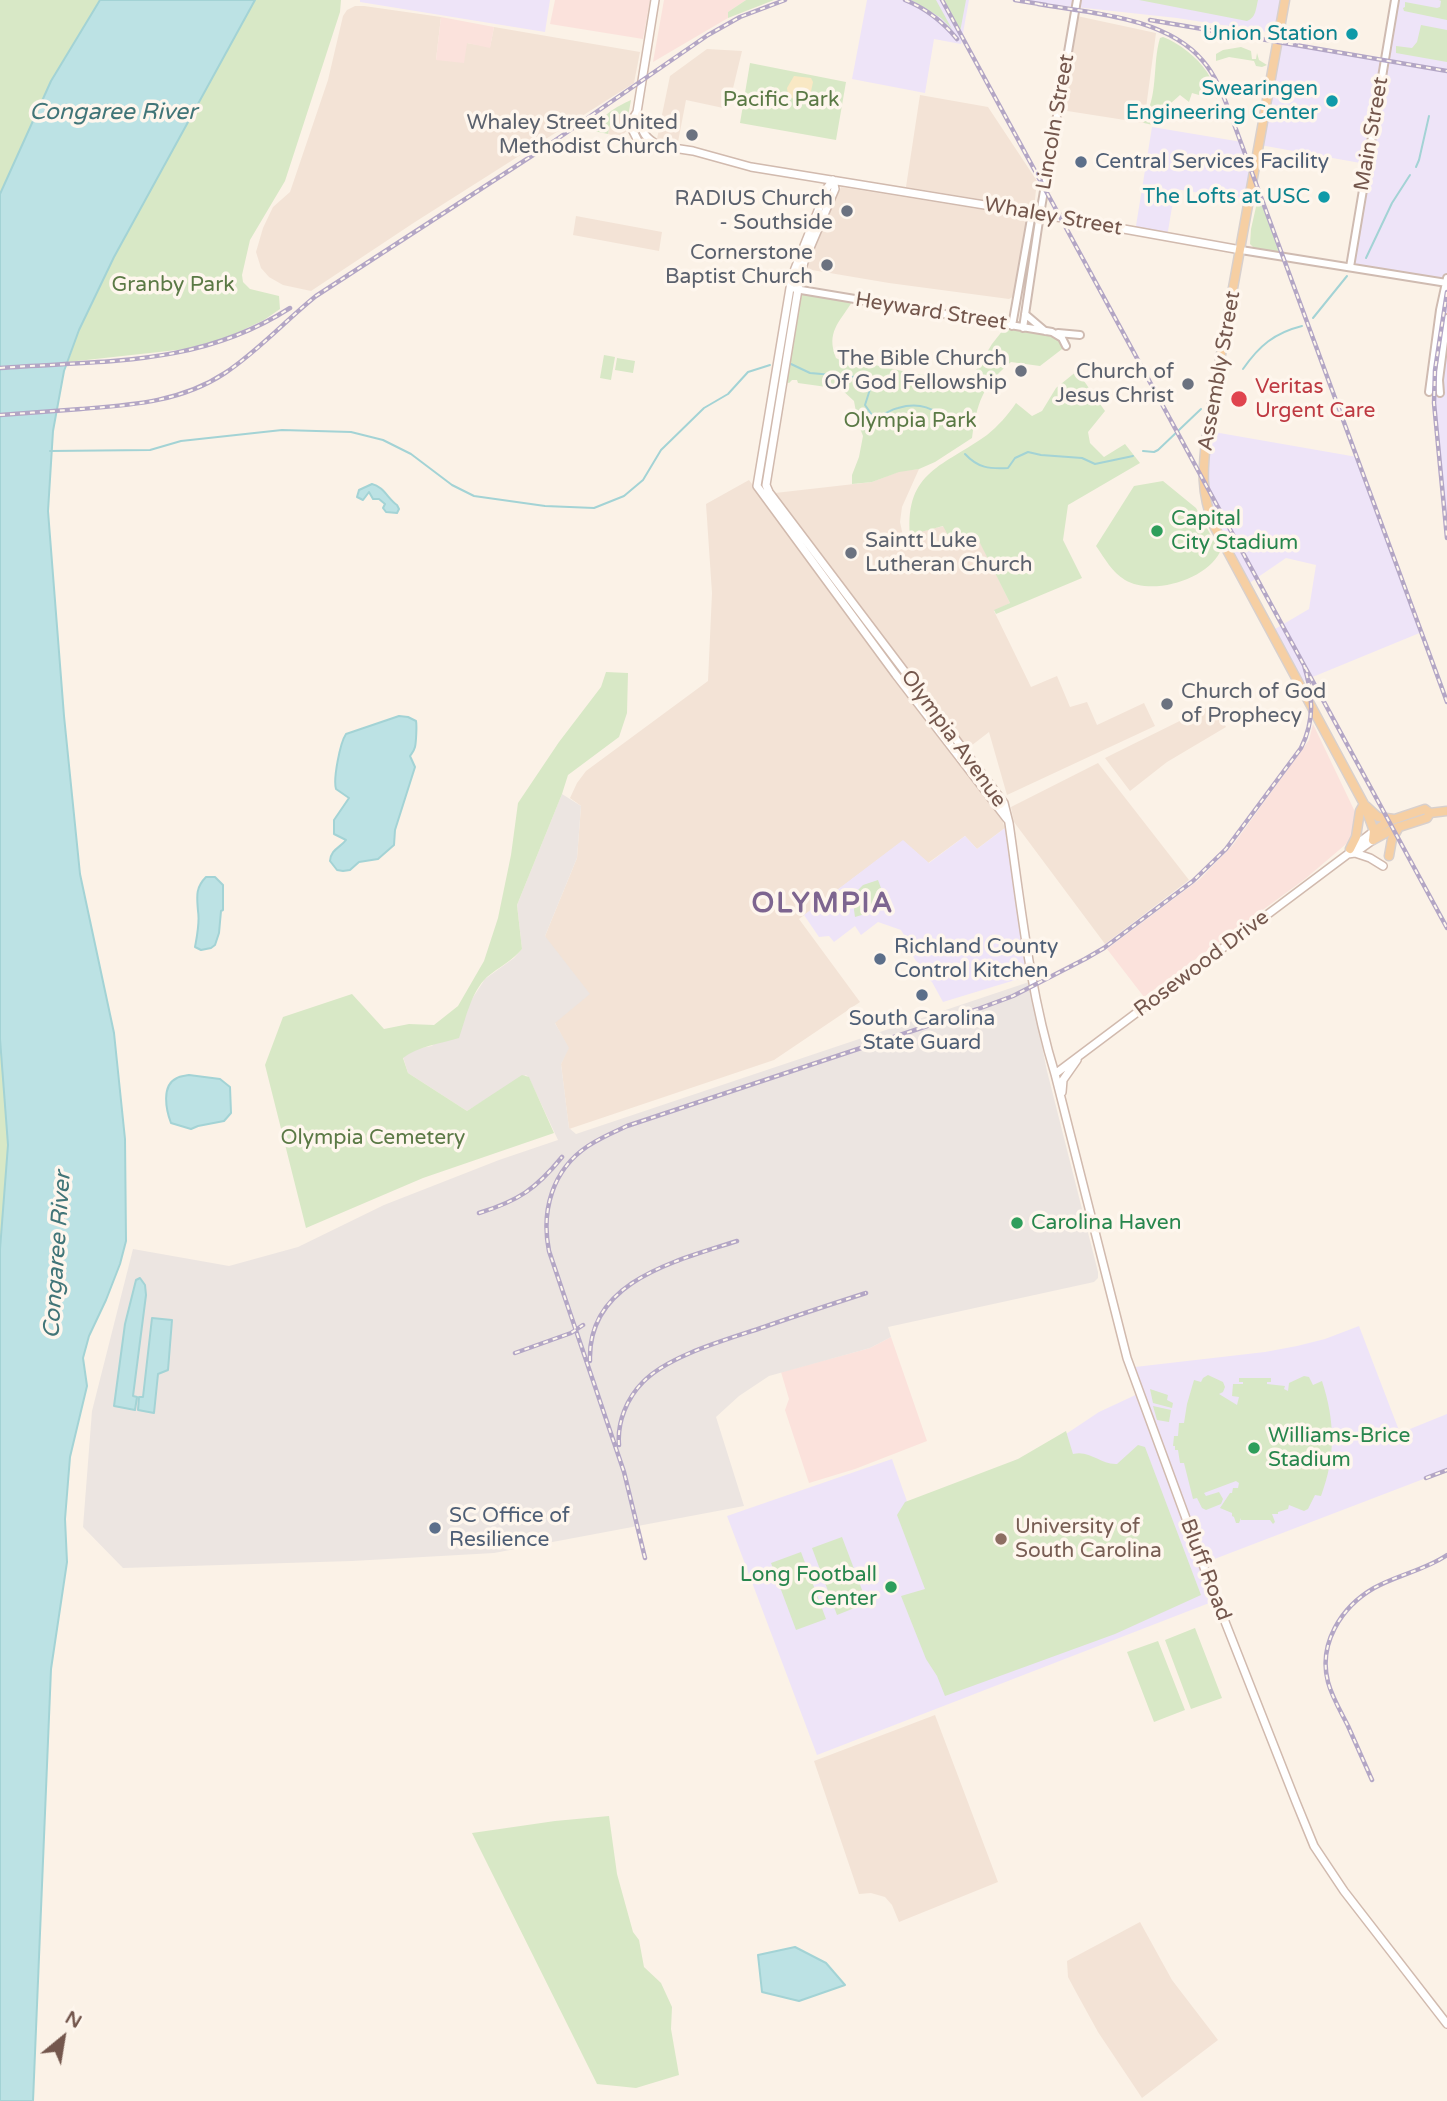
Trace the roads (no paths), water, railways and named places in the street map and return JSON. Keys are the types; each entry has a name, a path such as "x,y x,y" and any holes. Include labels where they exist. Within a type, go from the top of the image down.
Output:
{"main road":[{"name":"Whaley Street","path":"655,0 636,112 642,132 660,146 703,153 751,167 1036,213 1241,250"},
{"name":"Assembly Street","path":"1285,0 1207,432 1203,471 1206,505 1225,546 1364,804 1376,836"},
{"name":"Olympia Avenue","path":"833,180 835,189 796,277 756,482 759,490 1009,823"},
{"path":"1383,866 1370,858 1351,852 1364,804 1378,817 1396,823 1389,856"},
{"name":"Rosewood Drive","path":"1055,1074 1351,852 1396,823 1424,809 1430,813 1447,811"},
{"name":"Bluff Road","path":"1009,823 1043,1036 1062,1100 1130,1368 1245,1675 1314,1846 1344,1891 1447,2024"},
{"path":"1062,1100 1063,1080 1078,1057"}],"street":[{"name":"Lincoln Street","path":"1012,326 1077,0"},
{"name":"Main Street","path":"1350,267 1395,0"},
{"name":"Lincoln Street","path":"1023,328 1036,213"},
{"name":"Whaley Street","path":"1241,250 1447,281"},
{"path":"1429,392 1447,281"},
{"name":"Heyward Street","path":"794,289 1023,328 1080,335"},
{"path":"1025,314 1048,332 1062,338 1066,346"},
{"path":"1440,393 1438,380 1447,317"}],"water":[{"name":"Congaree River","path":"100,0 255,0 114,257 79,330 64,371 53,431 48,511 64,716 80,874 114,1033 125,1139 126,1241 120,1264 89,1336 83,1358 87,1386 70,1457 65,1519 67,1562 51,1669 33,2101 0,2101 0,1249 8,1145 0,1039 0,194 51,81"},
{"path":"372,484 379,487 397,505 397,513 386,512 383,508 385,504 379,499 373,499 369,492 363,500 357,497 359,490"},
{"path":"399,716 416,721 415,745 410,756 415,767 395,830 394,845 378,859 359,862 350,870 337,870 330,861 331,857 346,840 334,834 334,820 349,798 336,789 335,777 346,734"},
{"path":"206,877 215,877 223,885 223,910 215,945 201,950 195,947 197,897 198,889"},
{"path":"189,1075 220,1079 230,1087 231,1113 224,1121 191,1129 171,1123 166,1105 169,1086 177,1078"},
{"path":"140,1278 145,1285 146,1295 133,1396 137,1397 135,1410 114,1406 125,1324 136,1280"},
{"path":"152,1318 172,1320 168,1370 158,1374 154,1413 138,1410 139,1397 143,1397"},
{"path":"795,1947 826,1963 845,1985 799,2001 762,1992 758,1955"}],"waterway":[{"path":"1416,167 1429,116"},
{"path":"1366,258 1392,203 1410,175"},
{"path":"1313,318 1347,276"},
{"path":"1243,369 1268,342 1283,332 1302,326"},
{"path":"791,364 810,373 868,378 872,383 865,405 872,415 914,406 928,408 937,413"},
{"path":"50,451 150,450 181,441 282,430 351,432 383,440 411,454 452,485 474,496 545,506 594,508 624,496 643,480 661,450 704,408 728,394 748,372 770,365"},
{"path":"1143,451 1158,450 1201,409"},
{"path":"965,454 979,465 995,468 1008,468 1015,458 1028,452 1082,458 1095,464 1133,456"}],"railway":[{"path":"0,415 137,403 174,396 208,383 249,355 316,296 547,146 708,35 740,17 785,0"},
{"path":"905,0 933,16 957,39"},
{"path":"942,0 1447,928"},
{"path":"1015,0 1046,5"},
{"path":"1038,4 1104,14 1149,26 1187,46 1212,73 1230,113 1447,702"},
{"path":"1150,20 1447,71"},
{"path":"1447,292 1435,370 1434,403 1447,538"},
{"path":"0,368 113,361 185,351 255,327 290,308"},
{"path":"645,1558 624,1472 549,1251 548,1207 558,1179 566,1167 588,1146 627,1126 1013,996 1104,948 1193,881 1226,849 1301,748 1309,727 1311,707 1304,665"},
{"path":"479,1213 505,1204 535,1186 562,1157"},
{"path":"590,1361 593,1334 603,1311 619,1293 640,1278 663,1267 737,1241"},
{"path":"619,1445 624,1411 632,1395 654,1372 683,1356 717,1343 866,1293"},
{"path":"515,1353 571,1333 583,1325"},
{"path":"1426,1478 1447,1470"},
{"path":"1372,1780 1328,1682 1326,1654 1329,1641 1342,1616 1362,1596 1383,1583 1430,1565 1447,1555"}],"place":[{"name":"Union Station","path":"1352,34"},
{"name":"Swearingen Engineering Center","path":"1332,101"},
{"name":"Whaley Street United Methodist Church","path":"692,135"},
{"name":"Central Services Facility","path":"1081,162"},
{"name":"The Lofts at USC","path":"1324,197"},
{"name":"RADIUS Church - Southside","path":"847,211"},
{"name":"Cornerstone Baptist Church","path":"827,265"},
{"name":"The Bible Church Of God Fellowship","path":"1021,371"},
{"name":"Church of Jesus Christ","path":"1188,384"},
{"name":"Veritas Urgent Care","path":"1239,399"},
{"name":"Capital City Stadium","path":"1157,531"},
{"name":"Saintt Luke Lutheran Church","path":"851,553"},
{"name":"Church of God of Prophecy","path":"1167,704"},
{"name":"Richland County Control Kitchen","path":"880,959"},
{"name":"South Carolina State Guard","path":"922,995"},
{"name":"Carolina Haven","path":"1017,1223"},
{"name":"Williams-Brice Stadium","path":"1254,1448"},
{"name":"SC Office of Resilience","path":"435,1528"},
{"name":"University of South Carolina","path":"1001,1539"},
{"name":"Long Football Center","path":"891,1587"}],"district":[{"name":"OLYMPIA","path":"823,905"}],"park label":[{"name":"Pacific Park","path":"781,100"},
{"name":"Granby Park","path":"173,285"},
{"name":"Olympia Park","path":"910,421"},
{"name":"Olympia Cemetery","path":"373,1138"}]}
